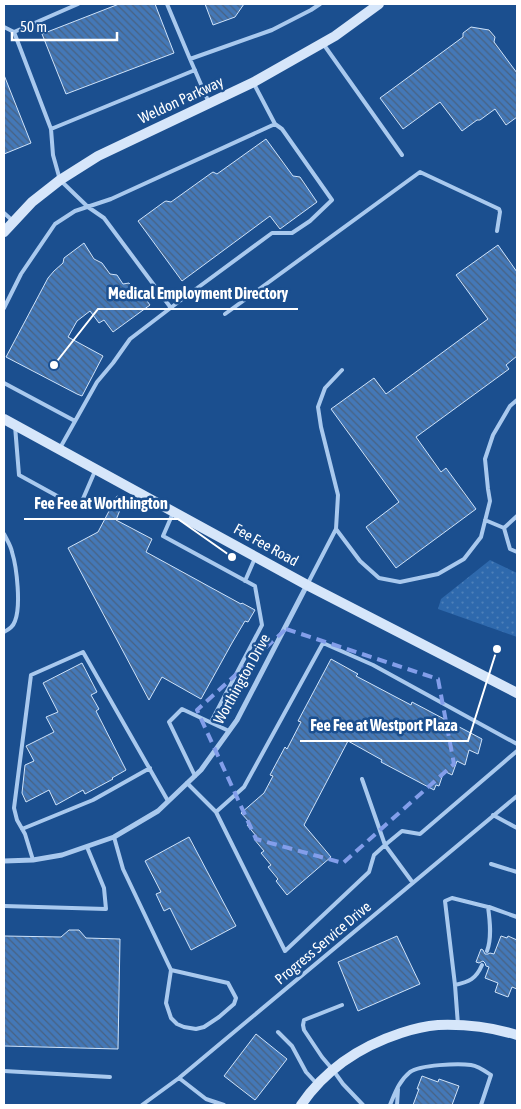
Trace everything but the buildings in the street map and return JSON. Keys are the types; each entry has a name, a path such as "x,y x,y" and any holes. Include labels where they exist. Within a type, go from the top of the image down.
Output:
{"street":[{"name":"Weldon Parkway","path":"4,232 32,202 60,180 98,156 254,82 335,36 379,4"},
{"name":"Fee Fee Road","path":"4,418 307,585 517,693"},
{"name":"Worthington Drive","path":"4,861 33,860 62,855 114,837 158,811 201,770 237,720 307,585"},
{"path":"301,1105 317,1084 333,1070 366,1047 416,1028 436,1025 468,1025 517,1035"}],"lane":[{"path":"14,32 78,4"},
{"path":"168,4 209,104"},
{"path":"190,60 272,30 320,4"},
{"path":"4,27 14,32 51,129 53,155 60,180 88,207 104,218 171,308"},
{"path":"323,43 402,155"},
{"path":"51,129 195,70"},
{"path":"60,449 96,382 130,339 272,233 292,233 310,221 332,200 282,129 275,124 254,82"},
{"path":"4,308 21,274 55,224 75,211 111,199 275,124"},
{"path":"225,314 420,172 499,209 497,231"},
{"path":"4,213 14,222"},
{"path":"307,585 336,528 338,495 321,427 318,407 325,388 342,370"},
{"path":"4,383 75,420"},
{"path":"336,528 360,561 379,578 400,582 438,574 464,559 480,537 490,501 485,459 493,434 510,406 517,400"},
{"path":"15,425 19,475 27,480 79,508 96,469"},
{"path":"174,512 162,536 255,586 262,625 211,722"},
{"path":"504,528 517,516"},
{"path":"485,520 504,528"},
{"path":"504,528 510,549 517,552"},
{"path":"4,534 12,550 17,573 18,601 15,621 10,629 4,632"},
{"path":"245,581 256,557"},
{"path":"216,812 244,787 324,643 373,665 517,744"},
{"path":"33,860 26,834 17,820 14,808 31,674 83,652 168,801"},
{"path":"195,776 169,722 182,709 229,731"},
{"path":"187,783 216,812 285,951 369,872 374,855 385,845 402,831 420,834 517,751"},
{"path":"22,828 93,800 150,768"},
{"path":"362,779 385,845 413,883"},
{"name":"Progress Service Drive","path":"142,1105 179,1078 517,796"},
{"path":"493,816 517,828"},
{"path":"114,837 123,869 171,970 166,1003 172,1018 177,1024 196,1029 204,1027 219,1018 234,1004 236,998 228,983 171,970"},
{"path":"4,906 106,909 104,888 87,846"},
{"path":"491,864 517,872"},
{"path":"458,1025 445,901 452,898 517,917"},
{"path":"487,951 489,946 490,918 488,907"},
{"path":"455,985 476,977 482,965"},
{"path":"342,1004 304,1020 304,1030 312,1044 343,1084 363,1105"},
{"path":"278,1032 292,1046 306,1072 317,1084"},
{"path":"390,1105 398,1086 412,1071 448,1064 472,1065 492,1075 481,1105"},
{"path":"4,1071 110,1077"},
{"path":"179,1078 206,1099 224,1105"},
{"path":"397,1105 398,1086"}],"highlighted area":[{"path":"286,629 438,679 454,764 343,863 256,839 197,710"}],"shaded area":[{"path":"490,560 517,573 517,637 438,609 441,599"}],"place":[{"name":"Medical Employment Directory","path":"54,365"},
{"name":"Fee Fee at Worthington","path":"232,557"},
{"name":"Fee Fee at Westport Plaza","path":"497,649"}]}
